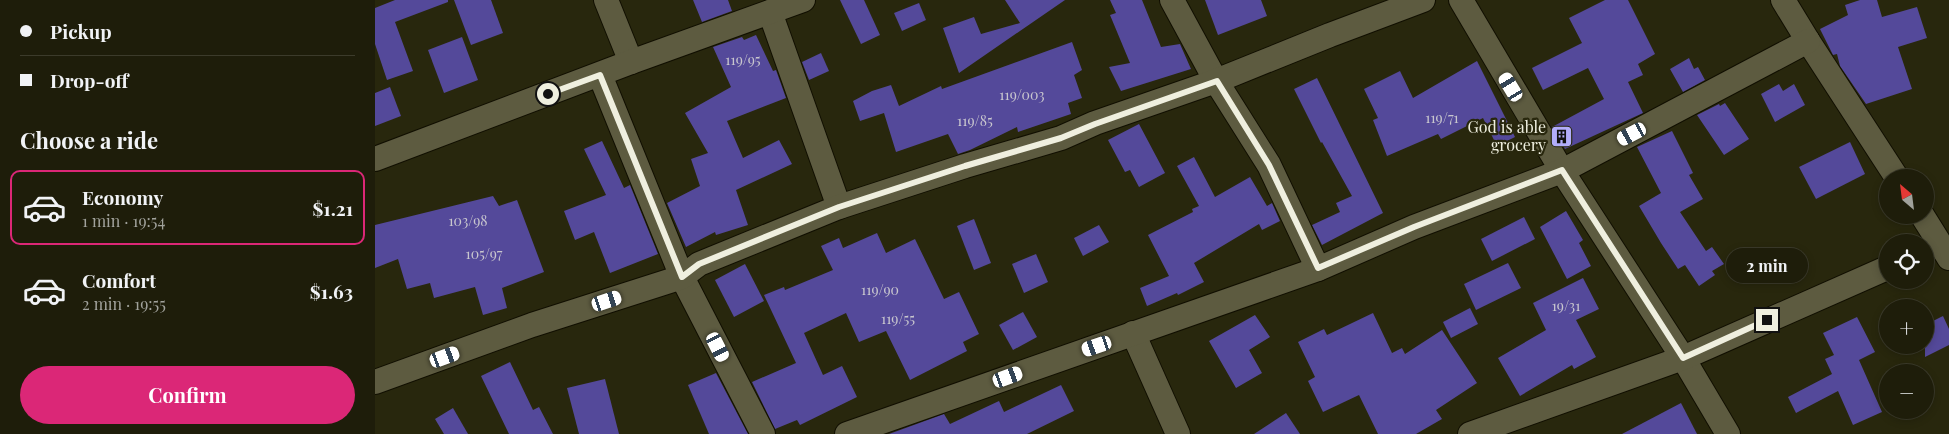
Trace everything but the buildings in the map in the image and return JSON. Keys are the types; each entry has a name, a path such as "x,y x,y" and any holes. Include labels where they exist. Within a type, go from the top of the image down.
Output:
{"street":[{"path":"607,0 631,62"},
{"path":"375,159 631,62 803,0"},
{"path":"1173,0 1217,81 1269,165 1318,268"},
{"path":"375,382 532,326 682,277 699,264 839,207 965,166 1061,138 1217,81 1423,0"},
{"path":"1461,0 1562,170 1683,358 1728,434"},
{"path":"1789,1 1808,41 1891,169"},
{"path":"769,12 839,207"},
{"path":"847,434 1318,268 1414,227 1562,170 1808,41"},
{"path":"600,75 682,277 763,434"},
{"path":"1925,224 1939,252"},
{"path":"1469,434 1683,358 1879,272"},
{"path":"1133,333 1178,434"}],"place":[{"name":"God is able grocery","path":"1562,136"}],"route":[{"path":"548,94 600,75 682,277 699,264 839,207 965,166 1061,138 1217,81 1269,165 1318,268 1414,227 1562,170 1683,358 1767,320"}]}
